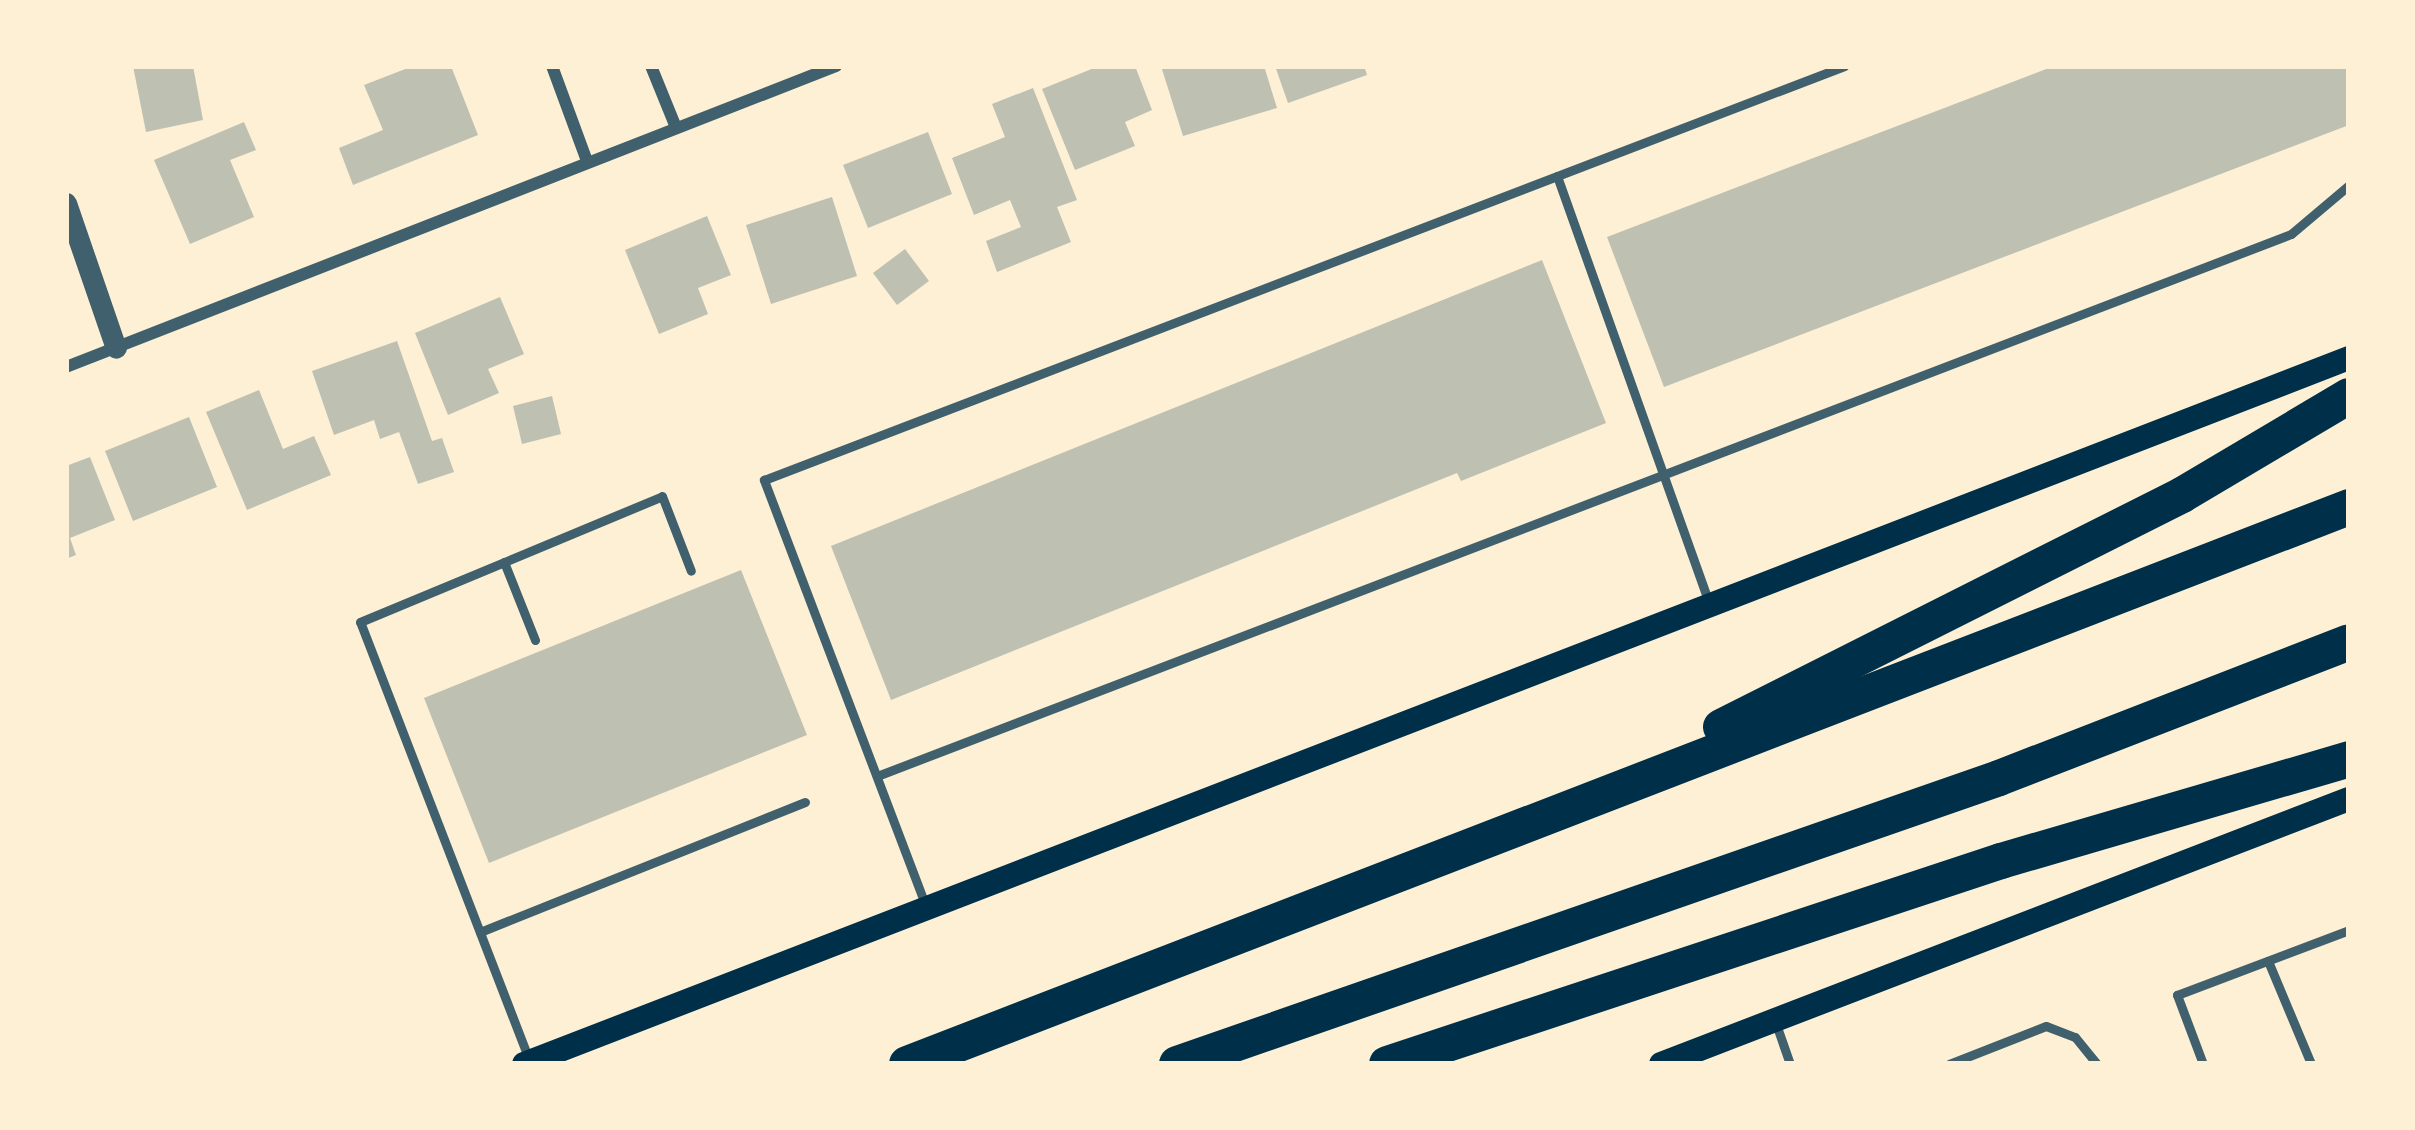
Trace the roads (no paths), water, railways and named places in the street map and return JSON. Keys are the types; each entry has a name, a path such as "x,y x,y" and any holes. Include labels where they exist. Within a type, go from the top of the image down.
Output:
{"highway":[{"path":"1452,854 2182,495 2349,396"},
{"path":"907,1064 2349,508"},
{"path":"1178,1064 1999,778 2349,642"},
{"path":"1387,1064 2001,861 2349,759"}],"main road":[{"path":"527,1063 2349,358"},
{"path":"1661,1064 2349,800"}],"street":[{"path":"552,66 586,161"},
{"path":"651,66 675,125"},
{"path":"66,367 675,125 836,66"},
{"path":"66,202 116,348"}],"lane":[{"path":"927,909 764,480 1844,66"},
{"path":"1557,176 1710,606"},
{"path":"877,776 2291,234 2349,185"},
{"path":"527,1063 360,622 662,496 691,571"},
{"path":"504,562 535,640"},
{"path":"479,932 805,802"},
{"path":"2203,1064 2177,995 2349,930"},
{"path":"2268,961 2311,1064"},
{"path":"1774,1020 1790,1064"},
{"path":"1949,1064 2046,1026 2075,1037 2097,1064"}]}
